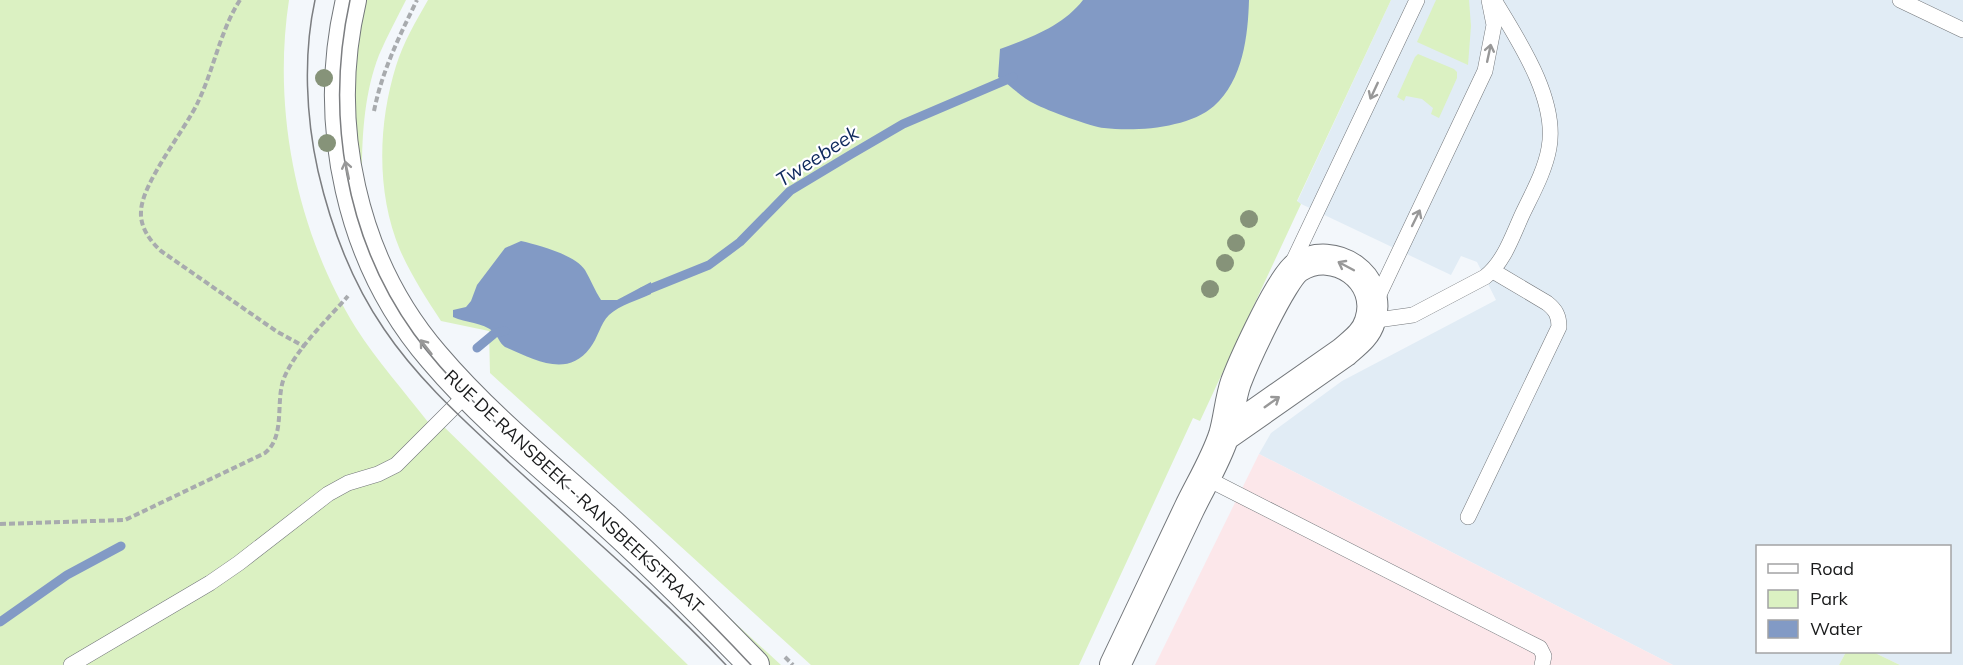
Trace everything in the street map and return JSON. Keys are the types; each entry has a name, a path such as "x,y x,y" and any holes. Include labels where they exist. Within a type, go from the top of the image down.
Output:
{"street":[{"name":"RUE DE RANSBEEK - RANSBEEKSTRAAT","path":"351,0 344,33 340,105 344,157 354,202 373,258 391,295 415,334 467,394 626,538 753,665"},
{"path":"1115,665 1224,435 1236,382 1283,282 1296,268 1314,260 1333,260 1350,266 1364,279 1371,294 1371,315 1362,336 1344,352 1224,435"}],"lane":[{"path":"1283,282 1417,0"},
{"path":"1489,0 1494,25 1485,71 1371,315 1413,315 1493,271 1506,251 1541,174 1550,138 1546,106 1539,82 1517,38 1494,0"},
{"path":"1900,0 1963,30"},
{"path":"1468,517 1559,327 1559,318 1555,309 1493,271"},
{"path":"71,665 239,564 328,494 348,483 378,474 396,465 467,394"},
{"path":"1204,477 1540,648 1544,656 1542,665"}],"path":[{"path":"240,0 231,15 198,102 150,183 142,201 141,220 148,236 161,251 276,331 305,347"},
{"path":"373,121 378,92 388,60 417,0"},
{"path":"0,524 125,520 265,453 275,440 284,379 305,347 348,296"},
{"path":"784,657 793,665"}],"shaded area":[{"path":"1391,0 1963,0 1963,665 1900,665 1875,653 1951,653 1951,545 1756,545 1756,653 1845,653 1839,665 1673,665 1259,454 1271,433 1342,381 1496,300 1477,262 1461,256 1451,275 1297,202"},
{"path":"1259,454 1673,665 1155,665"}],"green space":[{"path":"0,0 289,0 284,85 287,128 294,170 304,212 318,252 335,291 356,328 428,422 439,422 688,665 0,665"},
{"path":"360,0 406,0 379,55 370,83 364,127 362,171 353,155 353,34"},
{"path":"428,0 1391,0 1297,201 1301,204 1200,421 1193,418 1079,665 811,665 490,373 489,331 441,321 414,277 392,228 383,182 383,135 390,88 399,57"},
{"path":"1436,0 1469,0 1471,26 1468,65 1417,42"},
{"path":"1418,54 1457,72 1457,78 1439,118 1431,114 1433,108 1422,99 1406,96 1404,101 1397,97"},
{"path":"709,599 781,665 766,665"},
{"path":"1845,653 1875,653 1900,665 1839,665"}],"water":[{"path":"1083,0 1249,0 1245,43 1232,84 1214,106 1191,119 1162,127 1117,129 1090,125 1041,107 998,77 1000,49 1034,36 1056,24"},
{"path":"521,241 556,251 580,265 601,300 617,300 651,282 651,294 613,311 603,323 590,348 571,363 549,364 527,357 505,347 489,329 453,317 453,310 466,307 471,301 477,285 505,248"}],"waterway":[{"name":"Tweebeek","path":"642,292 709,265 740,242 790,191 903,124 1013,77"},
{"name":"Tweebeek","path":"477,348 495,333 505,331"},
{"name":"Tweebeek","path":"0,622 67,575 121,546"}],"tram line":[{"path":"315,0 308,64 309,108 314,150 323,192 336,233 352,273 372,311 412,366 444,400 648,588 726,665"},
{"path":"350,0 343,43 340,87 341,130 347,174 357,216 371,257 390,297 432,357 471,399 645,558 751,665"}]}
